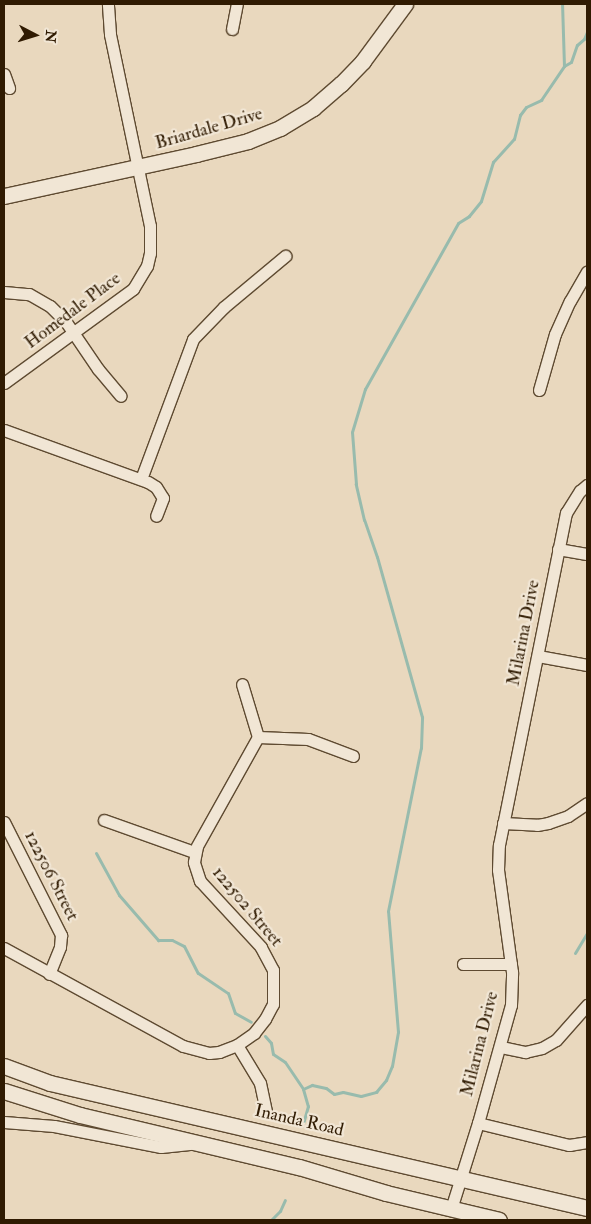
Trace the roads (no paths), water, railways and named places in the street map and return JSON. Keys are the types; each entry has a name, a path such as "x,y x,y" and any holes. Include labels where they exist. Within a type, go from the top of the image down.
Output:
{"street":[{"name":"Homedale Place","path":"4,384 133,289 147,266 151,241 139,167 110,34 108,4"},
{"path":"232,29 237,4"},
{"name":"Briardale Drive","path":"4,196 248,141 300,117 330,94 353,72 405,4"},
{"path":"4,74 9,88"},
{"path":"141,479 193,338 224,308 285,256"},
{"path":"538,390 555,334 570,301 587,272"},
{"path":"4,292 29,294 40,299 59,314 98,369 121,396"},
{"path":"4,430 141,479 156,487 163,498 156,516"},
{"name":"Milarina Drive","path":"450,1209 501,1047 511,1006 511,964 498,870 503,823 566,513 580,491 587,485"},
{"path":"558,549 587,554"},
{"path":"538,656 587,665"},
{"path":"104,820 194,852 258,737 242,684"},
{"path":"258,737 308,739 353,756"},
{"path":"503,823 548,824 568,816 587,803"},
{"name":"122506 Street","path":"4,822 61,935 60,947 50,974"},
{"name":"122502 Street","path":"194,852 196,873 200,881 261,947 273,970 274,993 270,1010 254,1032 238,1046"},
{"path":"4,948 182,1046 209,1052 238,1046 260,1083 266,1112"},
{"path":"463,964 511,964"},
{"path":"501,1047 525,1052 542,1048 556,1040 587,1005"},
{"name":"Inanda Road","path":"4,1066 50,1083 587,1208"},
{"path":"4,1091 80,1115 299,1167 386,1193 499,1220"},
{"path":"4,1122 54,1126 162,1148 197,1143"},
{"path":"478,1123 569,1145 587,1142"}],"waterway":[{"path":"303,1089 312,1085 326,1088 334,1094 343,1092 361,1096 376,1092 386,1080 392,1066 398,1032 388,911 421,748 422,717 377,557 364,520 356,484 352,432 365,389 458,223 469,216 481,201 493,162 514,139 520,115 526,107 541,100 564,66 562,4"},
{"path":"564,66 571,62 577,45 584,39 587,32"},
{"path":"96,853 119,895 158,940 172,940 184,946 198,973 228,993 235,1013 251,1022"},
{"path":"575,953 587,933"},
{"path":"265,1036 271,1043 273,1054 285,1062 303,1089 308,1106 303,1123"},
{"path":"271,1220 280,1211 285,1200"}]}
